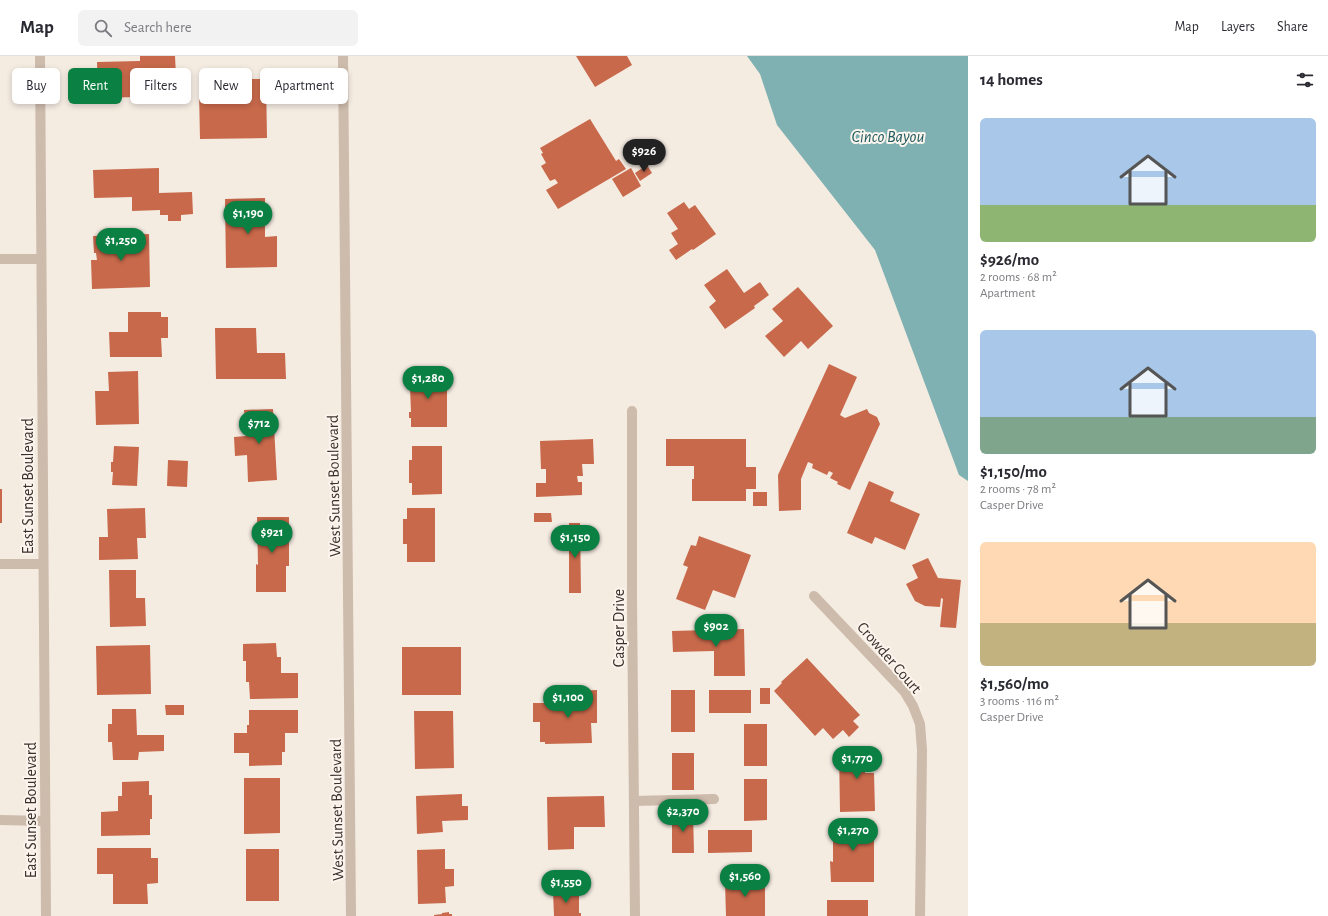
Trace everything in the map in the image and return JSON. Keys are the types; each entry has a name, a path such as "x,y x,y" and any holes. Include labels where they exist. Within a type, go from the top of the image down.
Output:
{"street":[{"name":"East Sunset Boulevard","path":"40,56 46,916"},
{"name":"West Sunset Boulevard","path":"343,56 352,916"},
{"path":"0,259 41,259"},
{"name":"Casper Drive","path":"632,412 635,916"},
{"path":"0,564 43,564"},
{"name":"Crowder Court","path":"814,596 904,691 913,706 920,724 922,750 920,916"},
{"path":"634,801 714,799"},
{"path":"0,820 45,821"}],"water":[{"name":"Cinco Bayou","path":"747,56 968,56 968,481 959,475 875,250 777,125 760,74"}],"building":[{"path":"140,56 175,56 176,68 130,68 130,97 122,97 122,68 97,68 97,62 140,61"},
{"path":"576,56 627,56 632,65 595,87"},
{"path":"252,79 260,79 260,104 266,104 267,138 200,139 199,104 252,104"},
{"path":"590,119 616,161 619,159 626,169 558,209 546,190 558,183 555,179 550,181 541,166 546,163 541,154 543,153 540,148"},
{"path":"647,165 652,173 640,181 635,173"},
{"path":"159,168 159,193 192,192 193,214 181,215 181,221 168,221 168,215 160,215 160,210 132,211 132,197 94,198 93,170"},
{"path":"631,168 641,186 623,197 612,179"},
{"path":"265,198 265,237 277,236 277,267 226,268 225,199"},
{"path":"684,202 689,209 695,205 716,234 676,260 669,250 678,244 671,233 678,229 667,213"},
{"path":"149,234 150,287 92,289 91,260 97,260 96,253 94,253 93,236"},
{"path":"727,269 744,293 760,282 769,295 754,306 755,308 725,329 709,307 716,301 704,285"},
{"path":"798,287 833,326 808,349 801,341 784,357 765,336 783,321 772,309"},
{"path":"128,312 161,312 161,317 168,317 168,338 161,338 162,357 110,357 109,332 128,332"},
{"path":"215,328 256,328 257,353 285,353 286,379 216,379"},
{"path":"829,364 857,377 840,415 845,418 867,409 869,413 877,417 880,424 850,490 837,484 838,482 830,478 833,473 829,471 827,475 812,468 813,464 808,462 801,479 801,510 779,511 778,475"},
{"path":"138,371 139,424 96,425 95,391 109,391 108,372"},
{"path":"443,371 443,390 447,390 447,427 411,427 411,418 409,418 409,412 411,412 409,386 410,372"},
{"path":"273,409 277,480 248,482 247,455 235,456 234,437 246,436 244,410"},
{"path":"593,439 594,464 582,464 583,476 577,476 578,482 582,482 582,495 536,497 536,483 546,483 546,469 541,469 540,441"},
{"path":"666,439 746,439 746,467 756,467 756,489 746,489 746,501 692,501 692,479 694,479 694,466 666,466"},
{"path":"114,446 139,447 137,486 112,485 113,472 111,472 111,462 113,462"},
{"path":"412,446 442,446 442,494 412,495 412,483 409,483 409,460 412,460"},
{"path":"168,460 188,461 187,487 167,486"},
{"path":"869,481 894,492 890,501 920,514 905,550 875,537 872,544 847,533"},
{"path":"0,489 2,489 2,523 0,523"},
{"path":"753,492 767,492 767,506 753,506"},
{"path":"145,508 146,538 137,538 138,559 99,560 99,537 108,537 107,509"},
{"path":"407,508 435,508 435,562 407,562 407,544 403,544 403,519 407,519"},
{"path":"534,513 551,513 552,522 534,522"},
{"path":"257,517 289,517 289,566 286,566 286,592 256,592 256,564 258,565"},
{"path":"569,523 580,523 581,593 569,593"},
{"path":"699,536 751,555 735,598 713,590 705,610 676,599 688,567 683,565 691,545 696,546"},
{"path":"928,558 938,578 961,580 956,628 940,627 943,599 941,598 940,607 925,606 915,601 906,584 918,578 912,565"},
{"path":"109,570 136,570 136,598 145,598 146,626 110,627"},
{"path":"744,629 745,676 714,676 714,651 673,652 672,631"},
{"path":"276,643 277,657 281,657 281,673 298,673 298,698 250,699 249,682 246,682 246,661 243,661 243,644"},
{"path":"150,645 151,694 97,695 96,646"},
{"path":"402,647 461,647 461,695 402,695"},
{"path":"807,658 860,715 853,721 859,727 849,737 843,730 833,739 823,728 815,736 774,691 782,683 781,682"},
{"path":"760,688 770,688 770,704 760,704"},
{"path":"597,690 597,723 591,723 592,743 545,744 545,742 540,742 540,722 533,722 533,703 572,703 571,691"},
{"path":"671,690 695,690 695,732 671,732"},
{"path":"709,690 751,690 751,713 709,713"},
{"path":"165,705 184,705 184,715 166,715"},
{"path":"112,709 136,709 137,735 164,735 164,751 139,752 138,760 113,760 112,742 108,742 108,724 112,724"},
{"path":"249,710 298,710 298,733 285,733 285,752 282,752 282,765 249,766 249,753 234,753 234,733 247,733 247,725 249,725"},
{"path":"414,711 453,711 454,768 415,769"},
{"path":"744,724 767,724 767,766 744,766"},
{"path":"839,748 874,748 874,767 865,767 865,773 874,773 875,811 840,812"},
{"path":"672,753 694,753 694,790 672,790"},
{"path":"244,778 280,778 280,833 244,834"},
{"path":"744,779 767,779 767,820 744,821"},
{"path":"149,781 149,795 152,795 150,835 101,836 101,812 118,811 118,796 122,796 122,782"},
{"path":"462,794 462,806 468,806 468,820 442,821 443,832 417,834 416,796"},
{"path":"604,796 605,827 574,827 574,849 548,850 547,797"},
{"path":"672,812 693,812 694,853 672,853"},
{"path":"833,821 874,821 874,882 831,882 830,861 833,862"},
{"path":"708,830 752,830 752,852 708,853"},
{"path":"97,848 151,848 151,858 158,858 158,883 147,884 148,904 113,904 113,874 97,874"},
{"path":"246,849 279,849 279,901 246,901"},
{"path":"445,849 445,869 454,869 454,886 445,887 446,903 418,904 417,850"},
{"path":"765,880 765,916 726,916 725,882"},
{"path":"553,891 579,891 579,913 581,913 581,916 554,916"},
{"path":"827,900 868,900 868,916 827,916"},
{"path":"449,912 452,916 434,916 434,915"}]}
